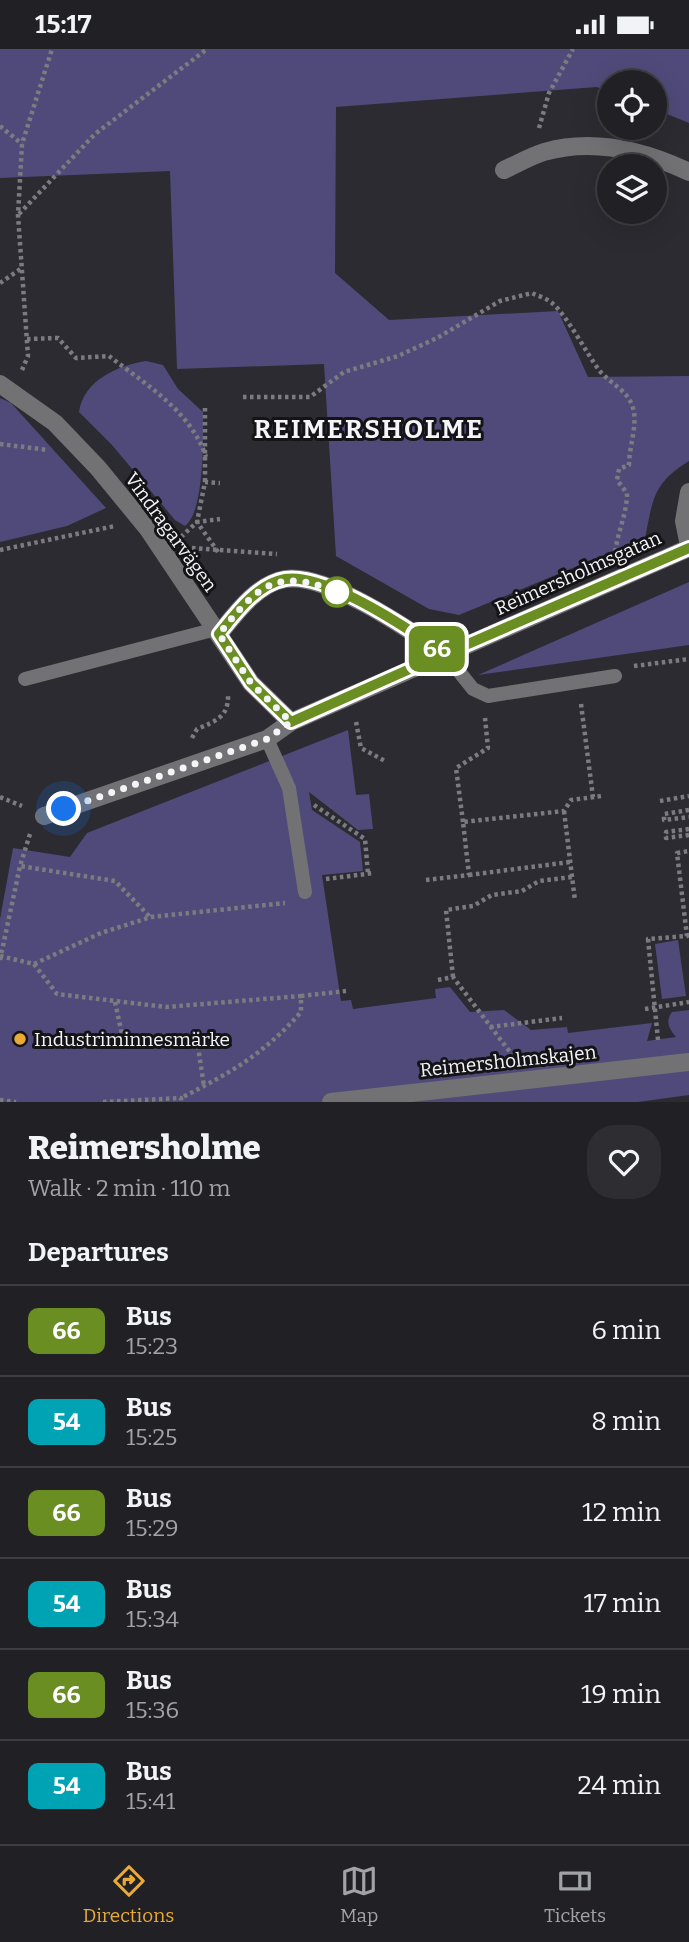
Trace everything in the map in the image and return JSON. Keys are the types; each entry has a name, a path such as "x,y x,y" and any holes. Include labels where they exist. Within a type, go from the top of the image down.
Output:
{"street":[{"path":"504,170 544,152 585,146 633,150 689,172"},
{"name":"Vindragarvägen","path":"0,384 55,423 98,468 148,529 251,683 291,722"},
{"path":"689,492 684,521 689,547"},
{"name":"Reimersholmsgatan","path":"44,816 267,739 291,722 689,547"},
{"path":"218,631 260,590 285,579 314,582 398,620 445,654"},
{"name":"Reimersholmskajen","path":"331,1102 689,1062"}],"lane":[{"path":"25,679 218,631"},
{"path":"445,654 473,689 488,696 615,676"},
{"path":"267,739 289,789 305,892"}],"path":[{"path":"21,370 28,356 18,215 22,144 52,49"},
{"path":"18,215 95,135 207,49"},
{"path":"538,125 549,93 573,49"},
{"path":"0,126 22,144"},
{"path":"0,283 22,268"},
{"path":"243,397 310,397 344,372 398,356 437,338 500,301 532,293 553,303 600,371 614,386 624,391 633,406 636,423 631,438 629,464 619,468 617,479 627,493 627,507 617,534 615,555"},
{"path":"27,339 58,338 76,358 109,356 180,413 196,435 205,457"},
{"path":"180,538 197,521 205,482 205,408"},
{"path":"0,444 43,451 56,448"},
{"path":"205,482 220,483"},
{"path":"197,521 220,519"},
{"path":"197,521 218,552"},
{"path":"0,550 113,527"},
{"path":"188,548 286,555"},
{"path":"615,676 634,666 689,659"},
{"path":"579,683 593,797"},
{"path":"192,738 197,729 220,719 229,706 228,690"},
{"path":"469,875 456,768 488,748 485,709"},
{"path":"356,722 361,748 385,761"},
{"path":"44,816 26,838 1,958 34,964 101,933 151,917 281,905 322,880 371,874 365,839 289,789"},
{"path":"575,901 564,810 571,800 602,796"},
{"path":"660,801 689,796"},
{"path":"463,822 564,810"},
{"path":"689,810 663,814 664,820 689,817"},
{"path":"689,829 666,832 666,838 689,835"},
{"path":"661,1065 648,939 688,936 677,853 689,851"},
{"path":"426,880 570,862"},
{"path":"20,866 116,881 151,917"},
{"path":"518,1081 515,1059 453,977 446,910 473,906 492,895 522,891 539,881 572,877"},
{"path":"682,896 689,899"},
{"path":"34,964 57,994 166,1007 346,991"},
{"path":"438,980 453,977"},
{"path":"103,1102 181,1100 236,1070 275,1041 301,1012 301,996"},
{"path":"115,1002 123,1039 198,1047 204,1086"},
{"path":"645,1009 689,1002"},
{"path":"489,1027 562,1019"},
{"path":"0,1100 16,1102"}],"shaded area":[{"path":"0,49 689,49 689,123 667,114 667,70 597,70 597,87 336,107 335,273 389,320 558,311 588,377 689,376 689,461 668,477 656,493 645,538 459,615 429,609 336,556 324,364 177,369 170,171 0,178"},
{"path":"146,361 163,365 178,389 203,412 203,455 199,490 192,518 185,526 175,520 112,445 79,412 88,391 104,376"},
{"path":"0,398 11,403 106,508 67,526 0,542"},
{"path":"689,582 689,645 478,675"},
{"path":"348,730 356,795 369,794 373,829 358,830 309,792 312,810 360,842 363,871 322,875 341,1001 351,1000 353,1009 436,998 435,989 450,987 470,1012 504,1010 531,1030 567,1027 568,1033 652,1023 647,1041 676,1037 669,1025 670,1015 672,1012 689,1010 689,1095 638,1102 0,1102 0,919 13,848 70,857 87,833"},
{"path":"678,940 686,996 662,999 655,944"}],"bus line":[{"name":"66","path":"421,664 291,722 251,683 219,634 260,590 285,579 314,582 398,620 445,654 689,548"}],"place":[{"name":"Industriminnesmärke","path":"20,1039"}],"district":[{"name":"REIMERSHOLME","path":"369,429"}],"route":[{"path":"64,809 267,739 291,722 251,683 219,634 260,590 285,579 314,582 337,592"}]}
